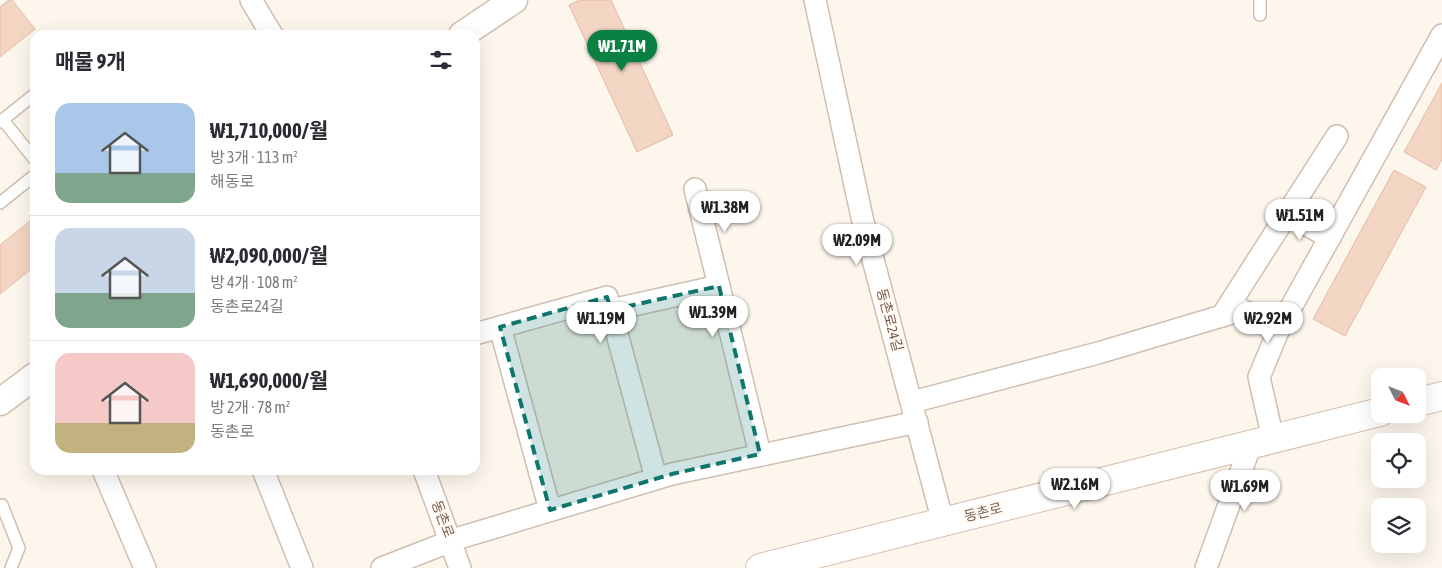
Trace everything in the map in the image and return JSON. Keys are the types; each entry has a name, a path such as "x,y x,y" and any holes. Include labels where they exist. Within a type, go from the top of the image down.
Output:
{"main road":[{"path":"1426,400 1442,396"},
{"name":"동촌로","path":"760,568 812,562 943,522 1371,414"}],"street":[{"path":"252,0 269,30"},
{"path":"469,30 514,0"},
{"name":"동촌로24길","path":"815,0 864,222 943,522"},
{"path":"1206,568 1262,442 1259,377 1279,329 1442,35"},
{"path":"1222,316 1337,136"},
{"path":"695,189 760,454"},
{"path":"1288,214 1330,238"},
{"path":"610,310 719,286"},
{"path":"480,333 607,297 656,478"},
{"path":"382,568 451,540 656,478 760,454 915,412 1098,353 1242,310 1279,329"},
{"path":"500,327 550,510"},
{"path":"0,402 30,380"},
{"path":"105,475 145,568"},
{"path":"265,475 302,568"},
{"name":"동촌로","path":"426,475 460,568"}],"lane":[{"path":"1260,0 1260,15"},
{"path":"30,98 2,121 30,154"},
{"path":"0,203 30,179"},
{"path":"2,505 19,548 11,568"}],"highlighted area":[{"path":"719,286 760,454 672,474 550,510 500,327 607,297 611,310"}],"building":[{"path":"9,0 12,0 35,29 30,30 30,33 0,57 0,7"},
{"path":"580,0 611,0 673,135 637,152 569,5"},
{"path":"1442,83 1442,159 1436,170 1404,152"},
{"path":"1394,170 1426,187 1345,336 1313,319"},
{"path":"30,221 30,270 0,294 0,245"}]}
